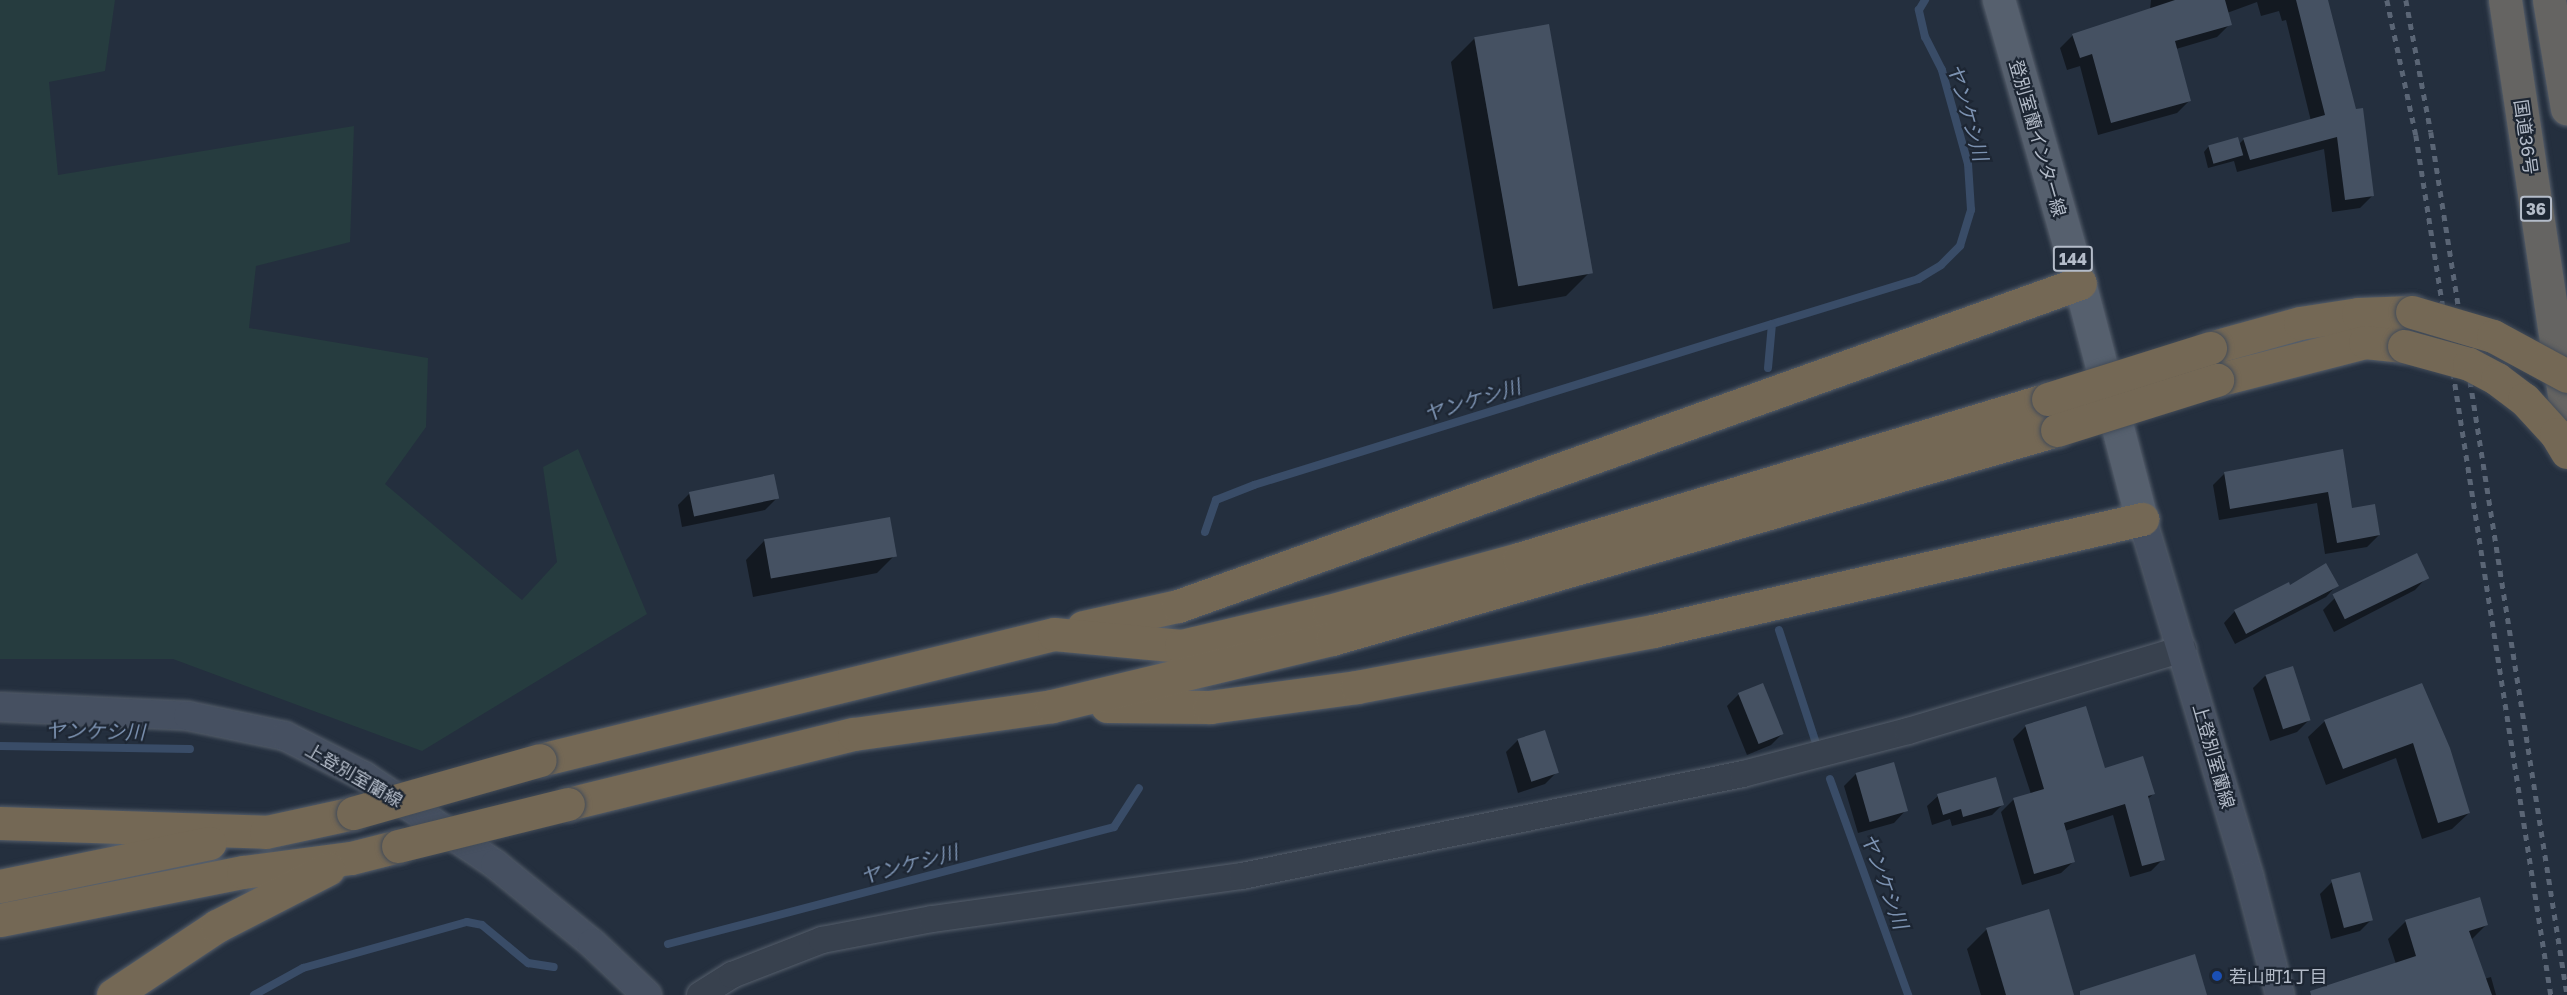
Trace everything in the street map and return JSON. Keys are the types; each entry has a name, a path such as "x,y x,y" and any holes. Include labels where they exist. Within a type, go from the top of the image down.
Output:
{"highway":[{"name":"国道36号","path":"2505,0 2567,417"},
{"path":"2549,0 2567,110"},
{"path":"0,886 353,813 540,760 1054,634 1178,606 2080,283"},
{"path":"1054,634 1181,646 1329,611 1519,559 2210,348 2300,323 2358,314 2412,312 2493,336 2567,376"},
{"path":"0,920 243,872 351,858 854,734 1052,706 1332,639 2057,430 2217,380 2365,342 2404,346 2469,364 2497,379 2524,399 2567,452"},
{"path":"1052,706 1210,706 1357,687 1653,631 2142,519"},
{"path":"0,822 266,832"},
{"path":"113,995 217,926 351,858"}],"main road":[{"name":"登別室蘭インター線","path":"1999,0 2080,283 2142,519"},
{"name":"上登別室蘭線","path":"2142,519 2183,649 2280,995"},
{"name":"上登別室蘭線","path":"0,707 188,716 285,736 364,776 495,864 592,943 647,995"}],"street":[{"path":"700,995 732,975 822,940 932,919 1242,876 1743,774 1920,728 2183,649"}],"green space":[{"path":"0,0 115,0 105,71 49,82 58,175 354,126 350,242 256,266 249,328 428,358 426,427 385,484 522,600 557,562 543,467 578,449 647,614 422,751 173,659 0,659"}],"building":[{"path":"2175,0 2225,0 2232,25 2175,41 2191,101 2111,123 2092,54 2080,58 2072,34"},
{"path":"2296,0 2328,0 2356,109 2363,108 2374,196 2345,200 2337,137 2250,160 2243,138 2325,115"},
{"path":"1549,24 1593,273 1518,286 1474,37"},
{"path":"2238,137 2243,155 2213,164 2208,146"},
{"path":"2343,449 2352,508 2375,504 2380,535 2337,543 2328,492 2230,509 2224,472"},
{"path":"774,474 779,498 694,517 689,492"},
{"path":"890,517 897,556 771,579 764,539"},
{"path":"2417,553 2429,578 2345,619 2333,594"},
{"path":"2326,563 2339,586 2246,634 2234,610 2289,582 2290,585"},
{"path":"2293,666 2311,720 2283,729 2265,675"},
{"path":"1763,683 1784,734 1759,744 1738,693"},
{"path":"2422,683 2450,748 2470,813 2438,823 2413,743 2343,769 2324,720"},
{"path":"2086,706 2105,768 2143,756 2155,794 2148,796 2165,860 2142,866 2125,804 2064,823 2075,862 2034,874 2013,798 2044,789 2025,725"},
{"path":"1545,730 1559,773 1531,782 1517,739"},
{"path":"1894,762 1908,811 1870,822 1856,773"},
{"path":"1996,777 2004,805 1963,817 1961,809 1943,815 1937,794"},
{"path":"2360,872 2373,920 2344,928 2331,880"},
{"path":"2480,897 2488,925 2469,931 2492,995 2311,995 2310,991 2416,956 2405,920"},
{"path":"2049,909 2074,995 2006,995 1986,928"},
{"path":"2195,954 2207,995 2080,995 2080,991"}],"waterway":[{"name":"ヤンケシ川","path":"1768,368 1772,324 1918,279 1941,265 1960,246 1971,210 1968,164 1942,70 1925,37 1919,10 1925,0"},
{"name":"ヤンケシ川","path":"1205,532 1216,500 1254,485 1772,324"},
{"name":"ヤンケシ川","path":"1779,630 1815,740"},
{"name":"ヤンケシ川","path":"0,746 190,749"},
{"name":"ヤンケシ川","path":"1830,779 1908,995"},
{"name":"ヤンケシ川","path":"668,944 1114,827 1139,788"},
{"path":"254,995 303,968 467,922 482,925 528,963 554,967"}],"railway":[{"path":"2387,0 2416,135 2551,995"},
{"path":"2406,0 2431,132 2567,994"}],"place":[{"name":"若山町1丁目","path":"2217,976"}]}
